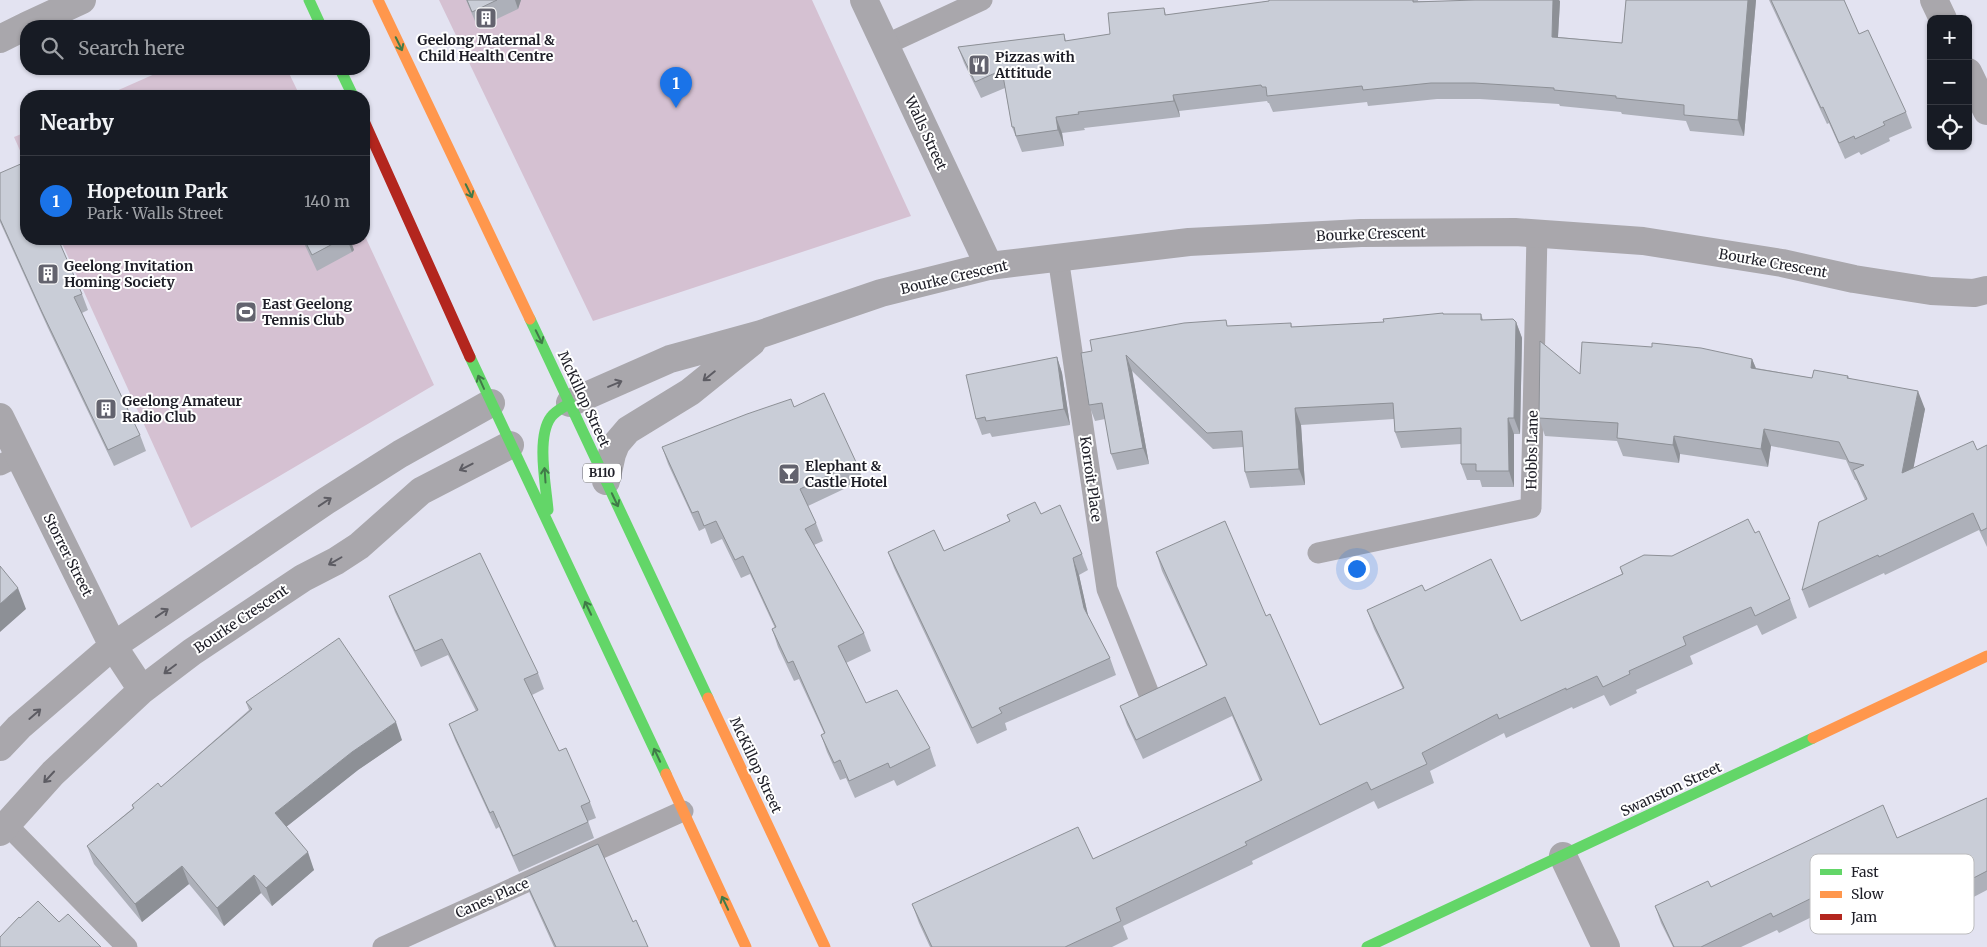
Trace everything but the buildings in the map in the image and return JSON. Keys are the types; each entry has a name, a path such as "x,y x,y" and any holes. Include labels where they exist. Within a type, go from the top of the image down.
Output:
{"main road":[{"path":"309,0 318,20"},
{"name":"McKillop Street","path":"378,0 570,403 825,947"},
{"path":"343,75 350,90"},
{"path":"370,134 510,446 549,524 746,947"},
{"path":"549,524 544,452 545,432 552,416 570,403"},
{"name":"Swanston Street","path":"1367,947 1987,656"}],"street":[{"path":"39,20 82,0"},
{"name":"Walls Street","path":"864,0 989,266"},
{"path":"1934,0 1941,15"},
{"path":"0,39 20,29"},
{"path":"1972,80 1987,111"},
{"name":"Bourke Crescent","path":"570,403 670,359 761,334 881,294 989,266 1189,242 1361,233 1515,232 1643,241 1782,263 1854,279 1931,291 1974,292 1987,290"},
{"name":"Bourke Crescent","path":"606,482 616,444 628,430 690,392 761,334"},
{"path":"0,747 19,727 113,646 326,501 400,454 491,403"},
{"name":"Storrer Street","path":"0,417 9,461 113,646 142,690"},
{"name":"Bourke Crescent","path":"2,824 53,773 142,690 192,652 303,578 336,561 359,546 421,491 510,446"},
{"path":"1563,856 1606,947"}],"lane":[{"path":"885,45 982,0"},
{"name":"Hobbs Lane","path":"1318,553 1531,508 1537,234"},
{"name":"Korroit Place","path":"1058,257 1107,589 1149,694"},
{"name":"Canes Place","path":"383,947 683,811"},
{"path":"2,824 127,947"}],"shaded area":[{"path":"439,0 812,0 911,216 593,321"},
{"path":"152,75 290,75 297,90 119,90"},
{"path":"20,134 20,150 14,137"},
{"name":"East Geelong Tennis Club","path":"63,245 369,245 434,385 191,528"}],"traffic: fast":[{"path":"309,0 318,20"},
{"path":"343,75 350,90"},
{"path":"530,319 708,698"},
{"path":"470,357 666,774"},
{"path":"548,510 543,462 546,426 557,411 570,403"},
{"path":"1367,947 1813,738"}],"traffic: slow":[{"path":"378,0 530,319"},
{"path":"1813,738 1987,656"},
{"path":"708,698 825,947"},
{"path":"666,774 746,947"}],"traffic: jam":[{"path":"370,134 470,357"}],"place":[{"name":"Geelong Maternal & Child Health Centre","path":"486,18"},
{"name":"Pizzas with Attitude","path":"979,65"},
{"name":"Hopetoun Park","path":"676,108"},
{"name":"Geelong Invitation Homing Society","path":"48,274"},
{"name":"East Geelong Tennis Club","path":"246,312"},
{"name":"Geelong Amateur Radio Club","path":"106,409"},
{"name":"Elephant & Castle Hotel","path":"789,474"}]}
